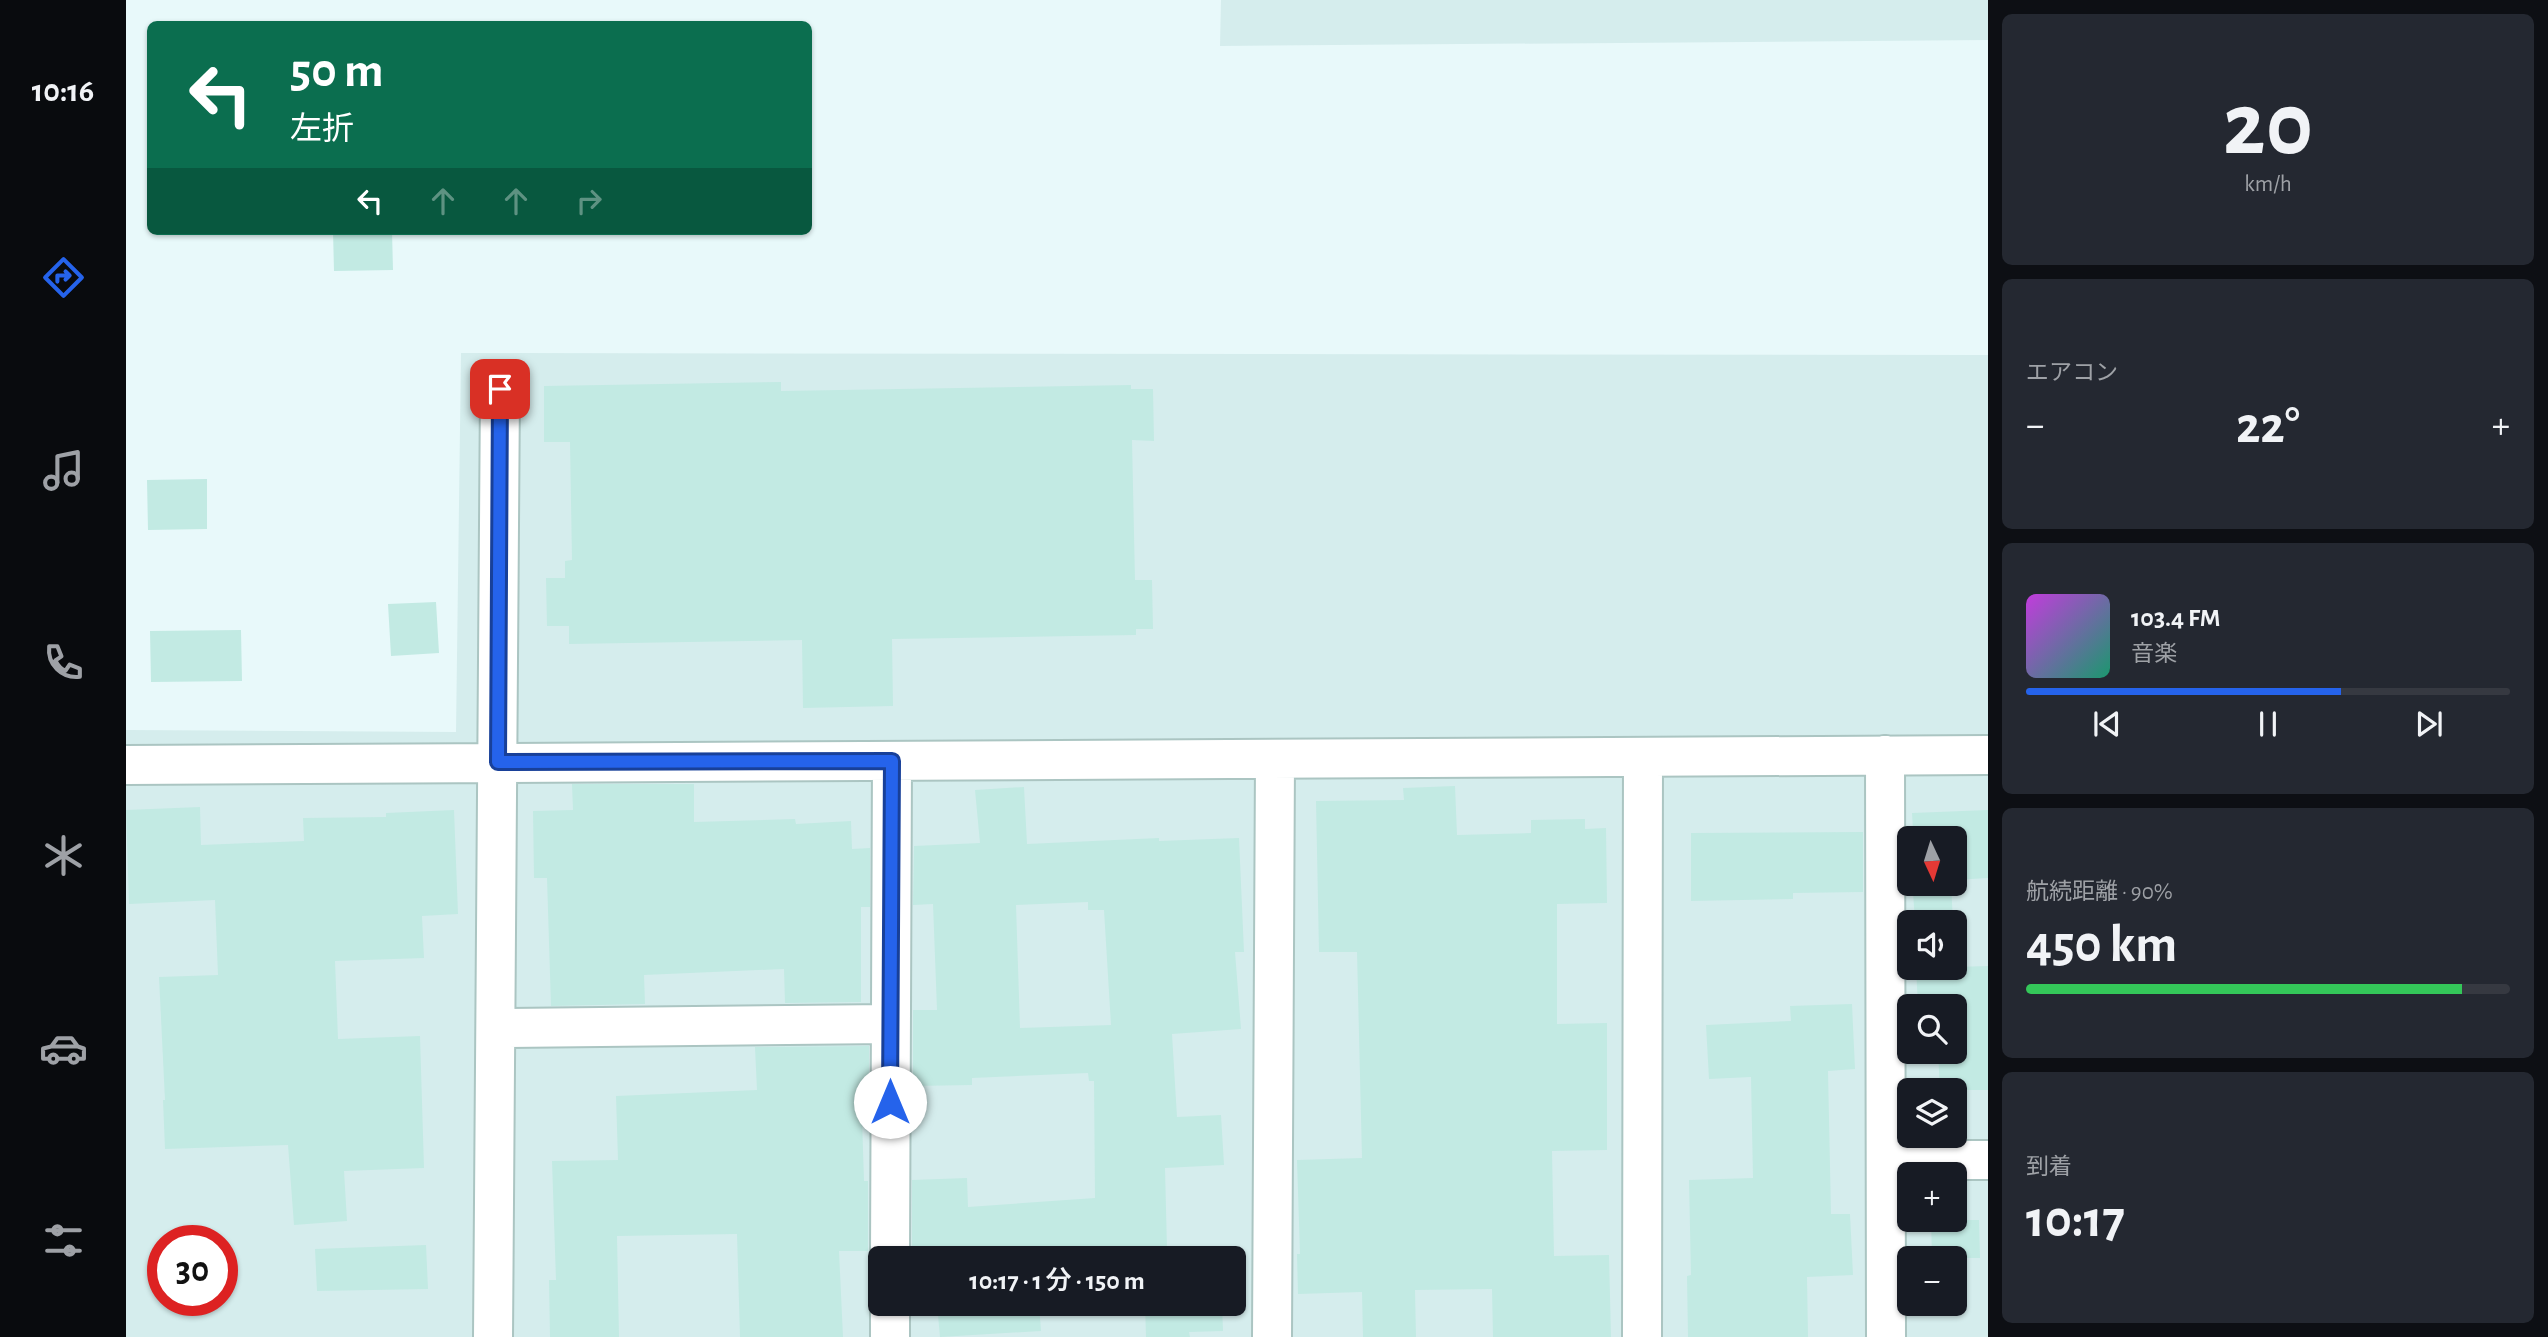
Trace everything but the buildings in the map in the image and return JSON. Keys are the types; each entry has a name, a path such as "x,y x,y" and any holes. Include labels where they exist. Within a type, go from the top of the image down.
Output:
{"street":[{"path":"493,1337 500,389"},
{"path":"1885,755 1886,1337"},
{"path":"126,765 1988,755"},
{"path":"1642,1337 1643,757"},
{"path":"1272,1337 1275,759"},
{"path":"890,1246 892,761"},
{"path":"497,1028 889,1024"},
{"path":"1886,1160 1988,1160"},
{"path":"890,1316 890,1337"}],"shaded area":[{"path":"1221,0 1988,0 1988,40 1220,46"},
{"path":"461,353 1988,355 1988,1337 126,1337 126,730 456,732"}],"route":[{"path":"500,389 498,762 892,761 890,1102"}]}
